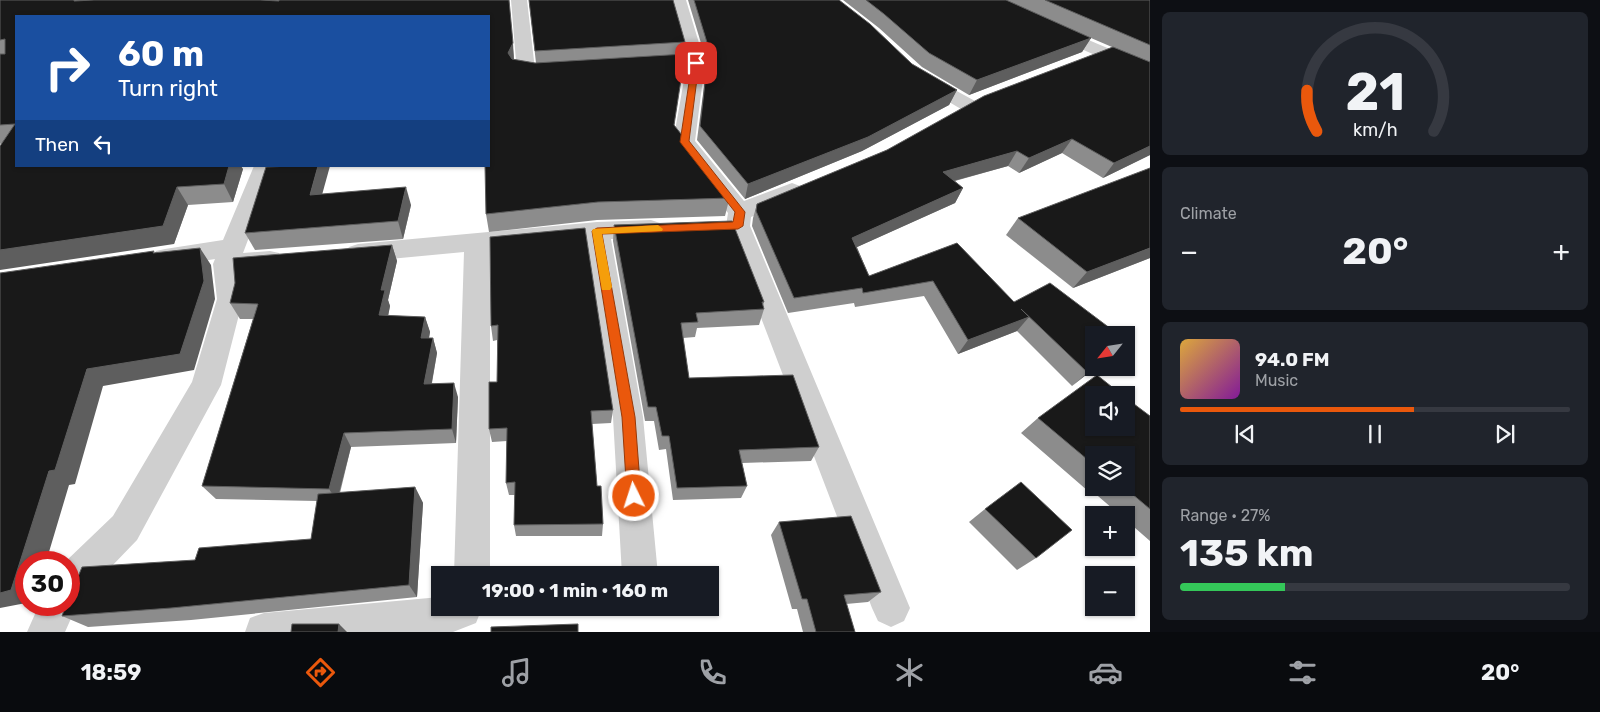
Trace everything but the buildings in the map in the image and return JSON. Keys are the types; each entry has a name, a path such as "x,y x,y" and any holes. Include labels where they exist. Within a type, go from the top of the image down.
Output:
{"street":[{"path":"519,0 525,62 522,71 536,73 566,71"},
{"path":"678,0 686,63 684,142 732,221 891,608"},
{"path":"1041,24 1150,73"},
{"path":"1076,63 1103,52"},
{"path":"907,66 914,73 968,106"},
{"path":"80,573 125,528 206,385 230,299 230,256 265,167"},
{"path":"732,221 810,183"},
{"path":"332,255 477,244 597,231 672,228"},
{"path":"597,231 628,417 639,566"},
{"path":"472,566 477,244"},
{"path":"145,261 230,256 294,258"},
{"path":"46,632 53,616"},
{"path":"264,632 436,616"}],"slow traffic":[{"path":"606,287 597,231 658,229"}],"route":[{"path":"634,496 628,417 597,231 738,226 740,212 684,142 696,63"}]}
